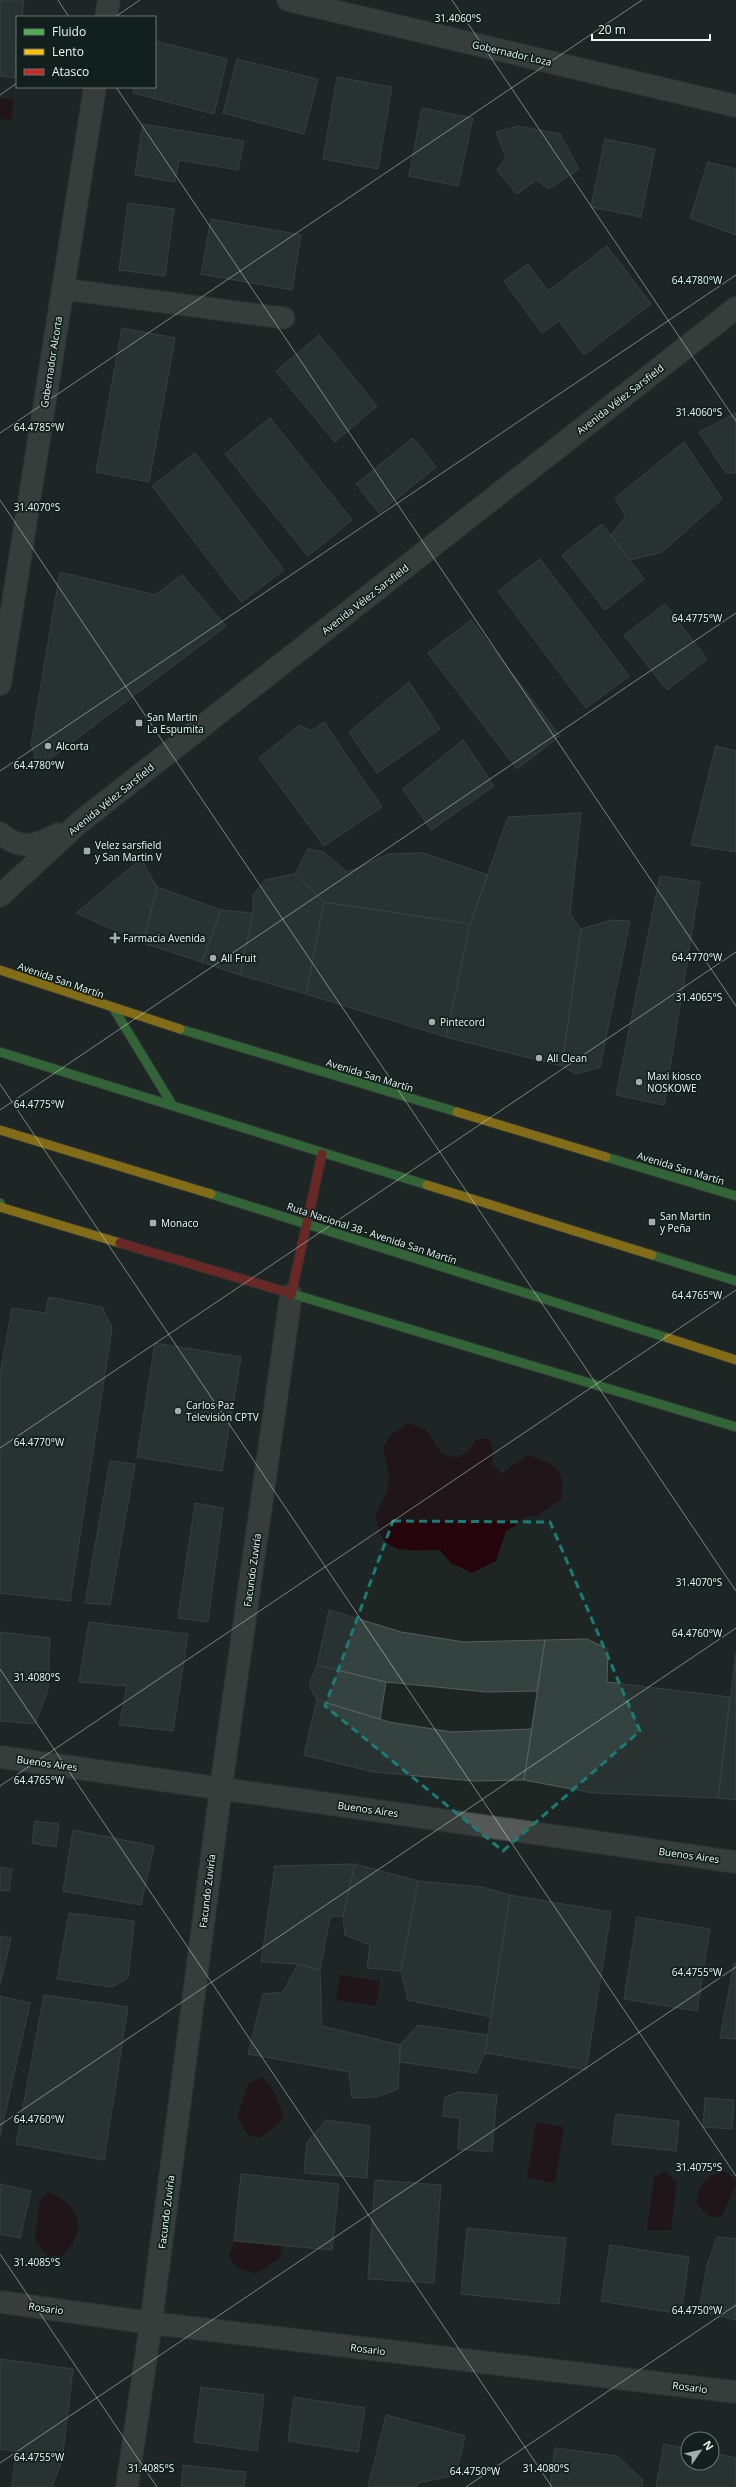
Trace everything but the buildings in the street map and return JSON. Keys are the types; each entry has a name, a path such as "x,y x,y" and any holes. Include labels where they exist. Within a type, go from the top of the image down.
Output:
{"main road":[{"name":"Avenida San Martín","path":"0,970 114,1010 736,1196"},
{"path":"114,1010 173,1106"},
{"path":"0,1052 322,1154 736,1281"},
{"name":"Ruta Nacional 38 - Avenida San Martín","path":"0,1130 305,1223 736,1360"},
{"path":"291,1295 305,1223 322,1154"},
{"path":"1,1206 291,1295 736,1427"}],"street":[{"path":"106,16 109,0"},
{"name":"Gobernador Loza","path":"288,0 736,106"},
{"name":"Gobernador Alcorta","path":"0,684 95,88"},
{"name":"Avenida Vélez Sarsfield","path":"0,896 80,822 736,308"},
{"path":"0,833 20,845 39,844 80,822"},
{"name":"Facundo Zuviría","path":"127,2487 151,2323 221,1787 291,1295"},
{"name":"Buenos Aires","path":"0,1756 736,1862"},
{"name":"Rosario","path":"0,2302 151,2323 736,2392"}],"lane":[{"path":"62,289 284,318"}],"highlighted area":[{"path":"393,1521 550,1522 640,1731 503,1851 325,1706"}],"shaded area":[{"path":"0,98 14,100 11,120 0,119"},
{"path":"408,1423 426,1430 442,1454 457,1458 468,1451 477,1439 489,1438 493,1450 492,1464 502,1473 528,1455 552,1465 560,1475 562,1482 561,1500 537,1516 524,1517 515,1526 506,1531 496,1561 472,1573 451,1563 440,1550 412,1550 394,1547 387,1543 381,1536 376,1518 377,1511 387,1491 389,1482 383,1448 391,1435"},
{"path":"340,1975 380,1981 376,2006 336,2000"},
{"path":"262,2077 273,2090 284,2116 275,2127 259,2138 248,2135 237,2118 248,2084"},
{"path":"536,2122 564,2127 555,2183 527,2178"},
{"path":"665,2171 677,2182 671,2230 647,2230 654,2177"},
{"path":"724,2171 736,2180 736,2185 721,2218 709,2216 696,2203 699,2191 704,2182 712,2176"},
{"path":"48,2192 59,2197 68,2204 74,2211 78,2220 76,2237 62,2256 47,2256 35,2241 39,2203"},
{"path":"234,2241 282,2245 280,2258 256,2274 236,2267 229,2256"}],"traffic: fast":[{"path":"114,1009 173,1106"},
{"path":"180,1029 457,1112"},
{"path":"0,1052 427,1185"},
{"path":"606,1157 736,1196"},
{"path":"211,1194 668,1338"},
{"path":"0,1203 2,1207"},
{"path":"652,1255 736,1281"},
{"path":"286,1292 736,1427"}],"traffic: slow":[{"path":"0,970 180,1029"},
{"path":"457,1112 606,1157"},
{"path":"0,1130 211,1194"},
{"path":"427,1185 652,1255"},
{"path":"0,1207 120,1243"},
{"path":"668,1338 736,1360"}],"traffic: jam":[{"path":"291,1295 322,1154"},
{"path":"120,1243 286,1292"}],"place":[{"name":"San Martin La Espumita","path":"139,723"},
{"name":"Alcorta","path":"48,746"},
{"name":"Velez sarsfield y San Martin V","path":"87,851"},
{"name":"Farmacia Avenida","path":"115,938"},
{"name":"All Fruit","path":"213,958"},
{"name":"Pintecord","path":"432,1022"},
{"name":"All Clean","path":"539,1058"},
{"name":"Maxi kiosco NOSKOWE","path":"639,1082"},
{"name":"San Martin y Peña","path":"652,1222"},
{"name":"Monaco","path":"153,1223"},
{"name":"Carlos Paz Televisión CPTV","path":"178,1411"}]}
